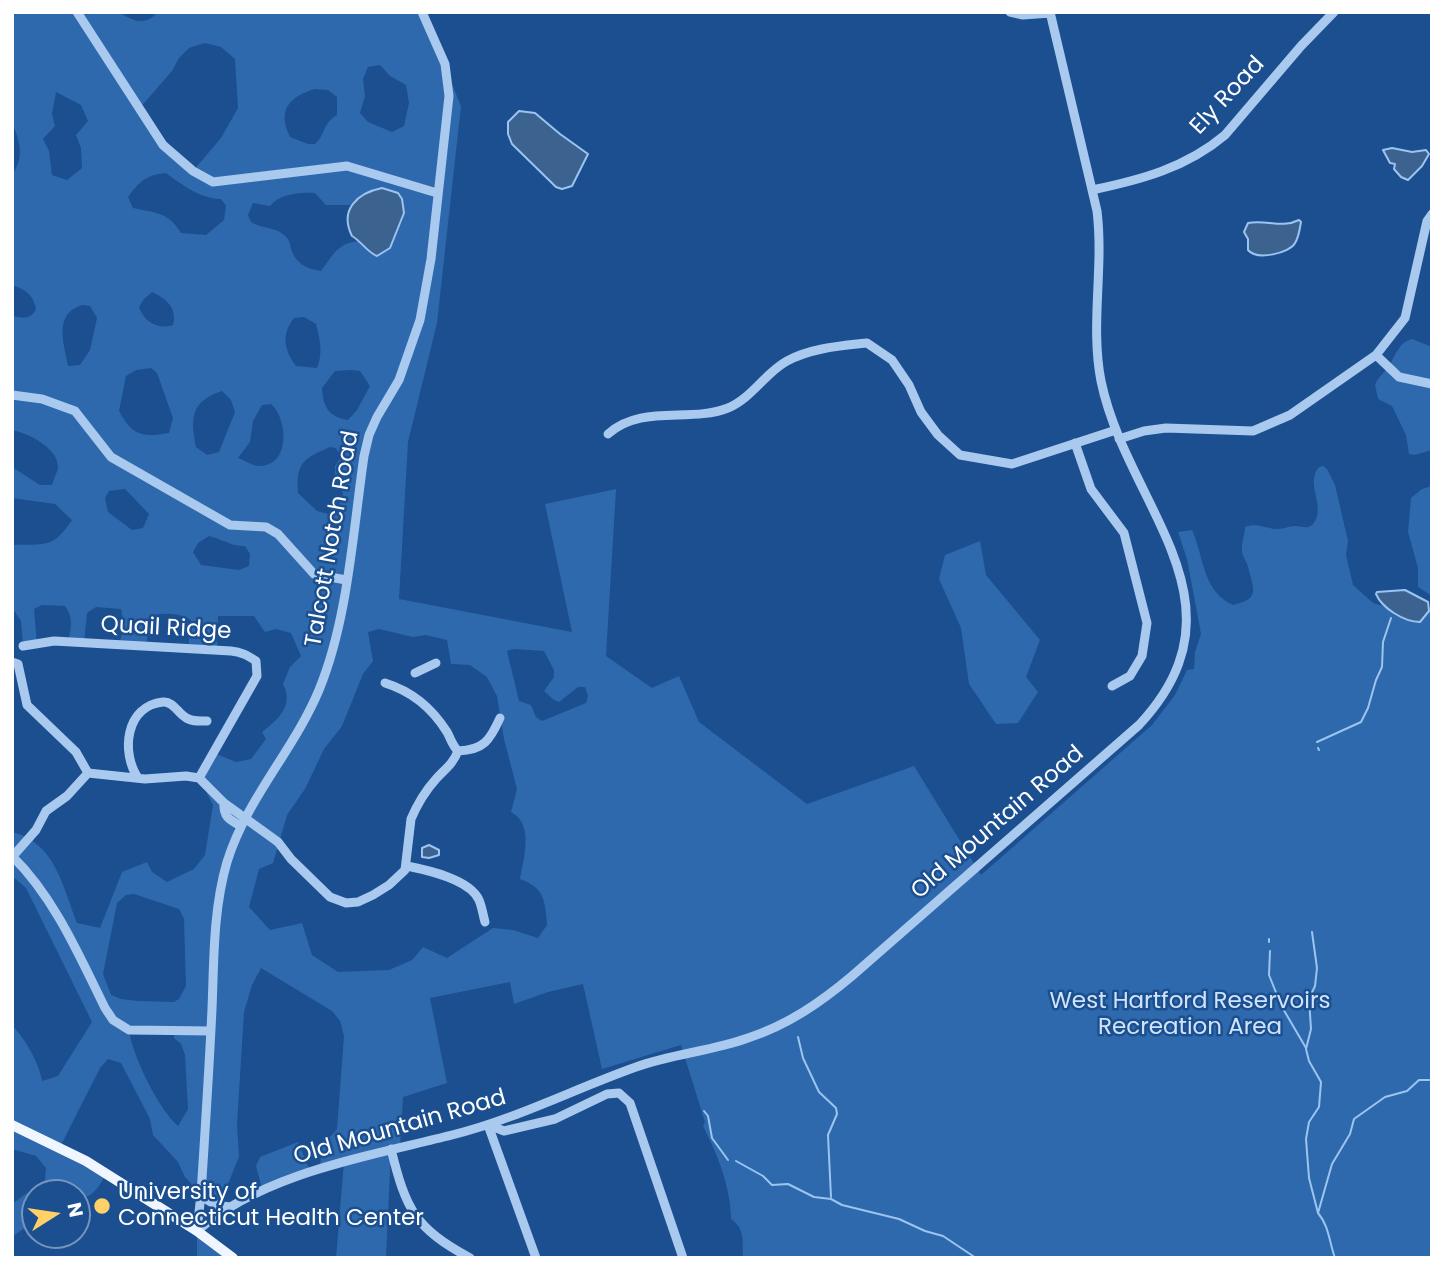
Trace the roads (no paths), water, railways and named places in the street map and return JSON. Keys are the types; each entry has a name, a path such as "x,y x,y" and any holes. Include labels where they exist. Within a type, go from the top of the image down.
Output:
{"main road":[{"path":"12,1125 86,1161 197,1231 233,1258"}],"street":[{"path":"77,12 163,145 193,171 213,182 347,166 437,192"},
{"name":"Talcott Notch Road","path":"197,1231 218,907 227,862 243,822 310,710 319,690 335,642 369,435 376,417 399,380 420,320 431,259 449,96 445,65 422,12"},
{"path":"1010,12 1023,15 1050,13"},
{"name":"Ely Road","path":"1092,190 1174,168 1213,145 1334,12"},
{"name":"Old Mountain Road","path":"197,1231 213,1217 310,1171 488,1125 656,1060 748,1039 783,1024 810,1008 852,976 1139,725 1154,708 1176,674 1181,661 1187,632 1186,602 1177,564 1118,434 1105,398 1098,362 1096,320 1100,244 1092,190 1050,13"},
{"path":"608,434 617,426 643,417 690,415 728,408 753,391 786,361 829,347 867,343 892,360 909,385 921,412 939,435 960,455 1012,464 1075,443 1118,434 1166,428 1253,431 1290,415 1376,355 1405,318 1427,221 1432,214"},
{"path":"1376,355 1399,377 1432,384"},
{"path":"12,395 42,399 75,411 111,457 230,524 266,527 278,534 314,574 346,580"},
{"path":"1075,443 1091,489 1124,533 1147,623 1142,656 1130,676 1112,686"},
{"name":"Quail Ridge","path":"23,646 54,641 243,652 251,657 256,661 257,676 199,778"},
{"path":"12,662 18,664 27,705 76,752 88,773"},
{"path":"415,673 436,663"},
{"path":"385,683 403,690 424,704 458,751 469,751 485,744 500,718"},
{"path":"138,778 130,762 130,729 148,707 166,702 190,720 207,721"},
{"path":"88,773 155,779 186,776 199,778 243,822 278,842 291,859 330,897 346,903 358,902 373,895 395,880 407,866 408,841 414,812 437,778 453,763 458,751"},
{"path":"122,777 130,762"},
{"path":"88,773 67,796 46,811 36,830 13,856 38,884 52,905 113,1020 122,1027 136,1031 211,1031"},
{"path":"407,866 431,870 452,878 473,892 478,897 485,922"},
{"path":"488,1125 504,1130 555,1119 607,1094 619,1093 625,1097 630,1103 683,1258"},
{"path":"488,1125 536,1258"},
{"path":"391,1150 414,1214 436,1237 470,1258"},
{"path":"201,1194 208,1202 233,1207"}],"waterway":[{"path":"1317,742 1361,722 1382,667 1383,642 1391,618"},
{"path":"1312,932 1317,968 1315,986 1309,999 1311,1029 1306,1049 1309,1061 1321,1082 1319,1107 1309,1122 1306,1139 1309,1178 1318,1213"},
{"path":"1270,951 1269,975 1279,1000"},
{"path":"1282,1007 1306,1048"},
{"path":"798,1037 803,1058 819,1092 836,1108 837,1114 828,1135 831,1197"},
{"path":"1335,1258 1327,1228 1318,1213 1332,1164 1350,1134 1354,1119 1385,1097 1407,1091 1419,1080 1432,1080"},
{"path":"704,1111 708,1116 712,1138 728,1160"},
{"path":"736,1161 763,1176 772,1185 788,1184 814,1197 831,1199 842,1205 899,1219 943,1236 976,1258"}],"place":[{"name":"University of Connecticut Health Center","path":"102,1206"}],"park label":[{"name":"West Hartford Reservoirs Recreation Area","path":"1190,1015"}]}
